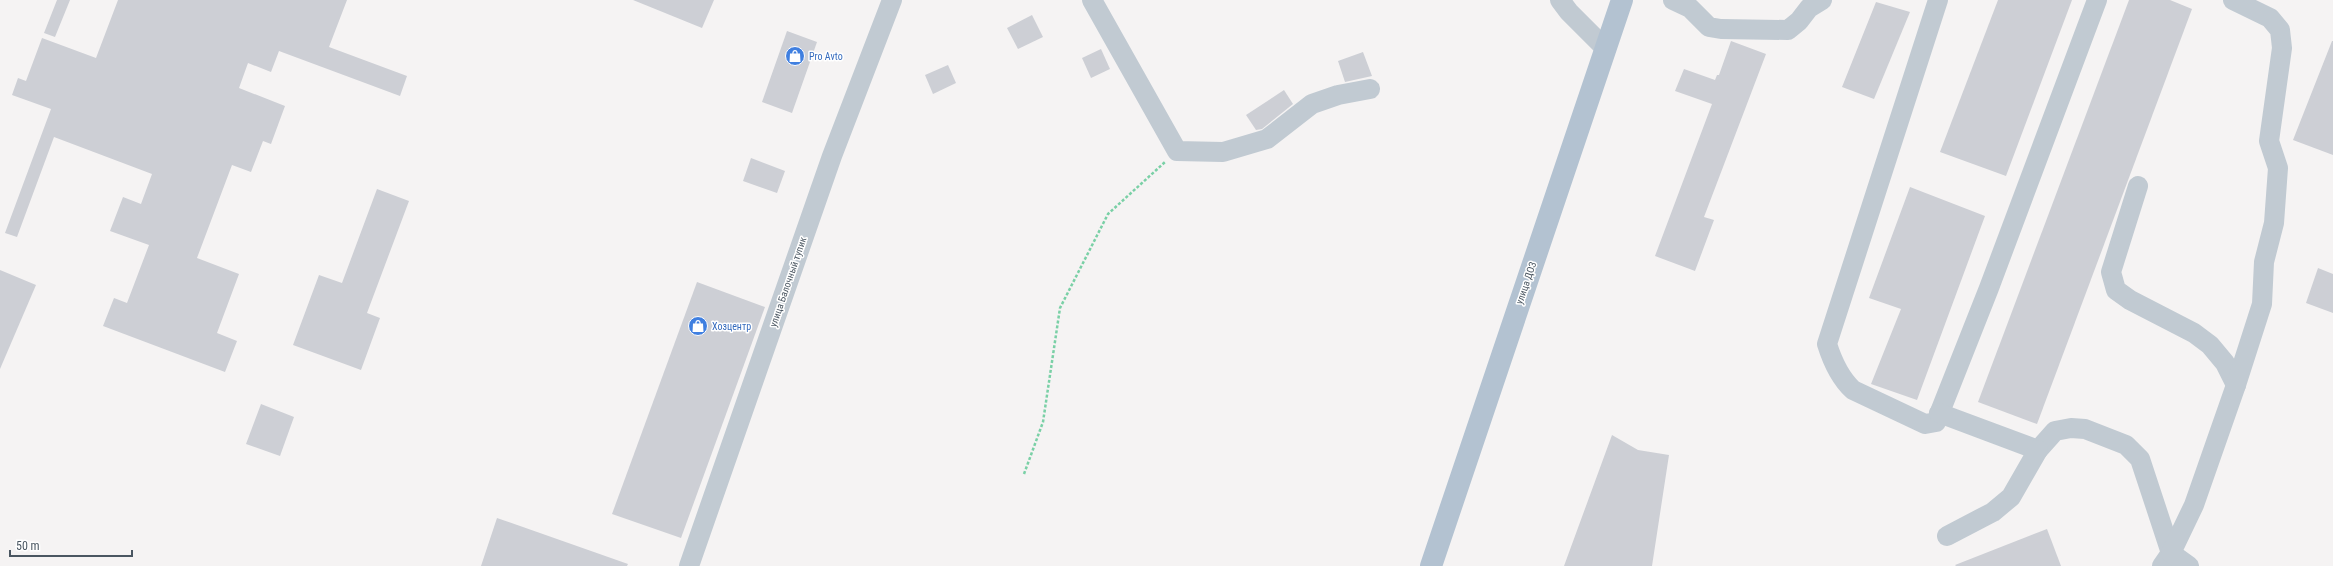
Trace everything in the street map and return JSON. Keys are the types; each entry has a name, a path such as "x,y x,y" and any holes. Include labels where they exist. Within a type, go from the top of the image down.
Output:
{"main road":[{"name":"улица ДОЗ","path":"1431,566 1622,0"}],"street":[{"name":"улица Балочный тупик","path":"689,566 832,156 892,0"},
{"path":"1092,0 1177,151 1223,152 1267,139 1312,104 1338,95 1370,89"},
{"path":"1560,0 1569,12 1605,48"},
{"path":"1673,0 1690,8 1709,27 1721,29 1788,30 1799,21 1809,8 1822,0"},
{"path":"1938,0 1827,344 1830,356 1845,383 1853,390 1925,424 1936,422 1938,413 1989,288 2097,0"},
{"path":"2167,559 2194,505 2236,385 2262,304 2264,262 2274,223 2278,168 2268,141 2282,48 2280,30 2270,18 2233,0"},
{"path":"2138,186 2111,272 2116,290 2130,300 2194,333 2210,345 2224,363 2236,385"},
{"path":"1938,413 2038,450"},
{"path":"1947,536 1993,512 2011,497 2038,450 2055,431 2071,428 2085,429 2126,445 2140,460 2167,559"},
{"path":"2167,559 2189,566"}],"path":[{"path":"1024,474 1043,422 1060,308 1108,214 1177,151"}],"building":[{"path":"57,0 70,0 55,37 44,33"},
{"path":"118,0 347,0 329,47 407,76 400,96 279,51 271,72 248,63 239,88 285,106 271,144 263,141 251,172 232,165 197,258 239,274 217,333 237,341 225,372 103,326 114,298 127,303 149,245 110,231 123,197 141,204 152,174 54,137 17,237 5,233 51,109 12,95 18,78 26,81 42,38 96,58"},
{"path":"633,0 714,0 702,28"},
{"path":"1998,0 2072,0 2006,176 1940,152"},
{"path":"2129,0 2170,0 2192,9 2037,424 1978,402"},
{"path":"1876,2 1910,12 1874,99 1842,87"},
{"path":"1032,15 1043,37 1018,49 1007,28"},
{"path":"787,31 817,42 792,113 762,102"},
{"path":"1731,41 1766,54 1704,217 1714,220 1695,271 1655,256 1712,104 1675,91 1684,69 1715,80 1717,75 1719,75"},
{"path":"2333,41 2333,155 2293,140"},
{"path":"1101,49 1110,69 1091,78 1082,58"},
{"path":"1363,52 1372,76 1345,82 1338,61"},
{"path":"948,65 956,83 933,94 925,75"},
{"path":"1284,90 1293,104 1262,129 1256,130 1246,115"},
{"path":"751,158 785,171 777,193 743,181"},
{"path":"1910,187 1985,216 1917,400 1871,384 1901,309 1869,298"},
{"path":"377,189 409,201 367,313 380,318 361,370 293,345 319,275 342,283"},
{"path":"2318,268 2333,274 2333,313 2306,303"},
{"path":"0,270 36,285 0,369"},
{"path":"697,282 765,307 681,538 612,514"},
{"path":"261,404 294,417 280,456 246,444"},
{"path":"1612,435 1638,450 1669,455 1652,566 1564,566"},
{"path":"497,518 628,564 627,566 481,566"},
{"path":"2047,529 2061,566 1955,565"}],"place":[{"name":"Pro Аvto","path":"795,56"},
{"name":"Хозцентр","path":"698,326"}]}
